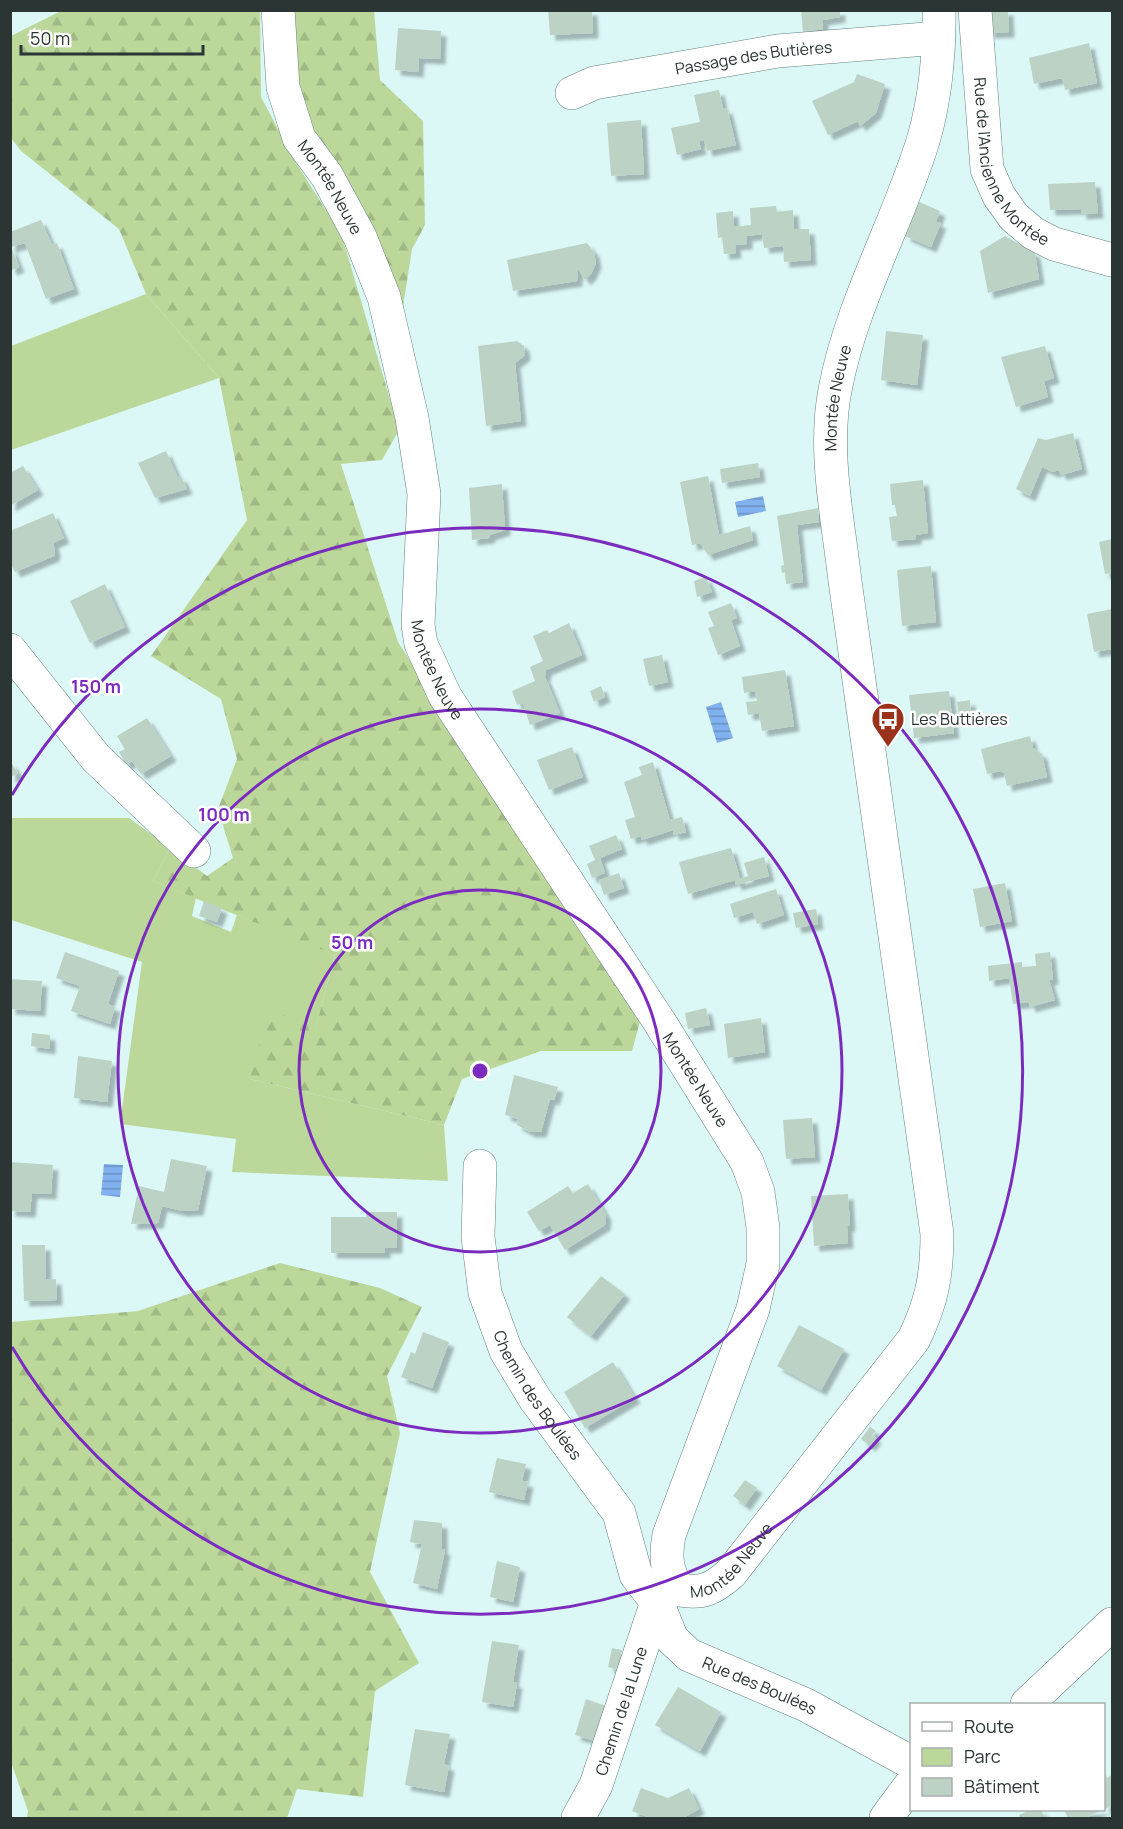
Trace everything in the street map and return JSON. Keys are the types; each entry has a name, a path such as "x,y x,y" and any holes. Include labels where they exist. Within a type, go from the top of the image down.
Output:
{"street":[{"name":"Montée Neuve","path":"278,10 283,87 299,138 327,176 360,237 384,297 412,418 424,494 418,625 421,644 445,696 659,1021 747,1162 758,1192 763,1228 763,1264 753,1309 669,1535 665,1557 663,1588 698,1593 714,1588 731,1573 914,1339 929,1306 937,1271 937,1234 845,581 834,477 831,416 846,345 924,140 938,24"},
{"name":"Rue de l'Ancienne Montée","path":"975,10 987,169 999,196 1014,217 1033,234 1054,244 1113,260"},
{"name":"Passage des Butières","path":"572,93 594,83 938,24"},
{"path":"10,650 96,758 194,851"},
{"name":"Chemin des Boulées","path":"480,1166 478,1237 485,1293 506,1351 535,1399 619,1513 636,1575 663,1588"},
{"name":"Rue des Boulées","path":"663,1588 672,1639 689,1655 806,1705 910,1762"},
{"name":"Chemin de la Lune","path":"578,1818 596,1785 663,1588"},
{"path":"1028,1703 1113,1624"},
{"path":"886,1818 910,1786"}],"green space":[{"path":"289,10 374,11 380,80 423,121 425,225 412,249 402,313 299,104"},
{"path":"61,11 260,11 261,97 295,161 342,236 399,430 382,460 341,464 398,642 641,1018 632,1051 541,1051 462,1079 444,1125 250,1079 269,1008 315,1030 335,955 153,881 170,848 207,876 233,858 218,809 237,759 221,699 151,656 247,520 219,378 146,294 119,229 21,151 11,138 11,36"},
{"path":"146,294 219,378 11,450 11,346"},
{"path":"11,818 129,818 170,848 153,881 196,898 192,916 231,932 237,915 335,954 315,1031 250,1079 444,1125 448,1181 232,1172 236,1139 120,1124 142,962 11,920"},
{"path":"280,1263 380,1288 422,1307 387,1376 400,1433 370,1572 419,1663 375,1691 363,1797 297,1789 287,1818 27,1818 28,1811 10,1759 11,1322 138,1311"}],"water":[{"path":"763,496 766,511 738,517 735,502"},
{"path":"721,702 733,738 717,743 706,707"},
{"path":"104,1164 123,1165 120,1197 101,1195"}],"building":[{"path":"548,10 592,10 593,33 550,35"},
{"path":"801,10 840,10 840,17 823,20 823,29 803,32"},
{"path":"987,10 1008,10 1009,32 989,33"},
{"path":"398,28 441,31 440,59 419,58 418,72 395,70"},
{"path":"1089,43 1097,83 1065,90 1062,78 1034,84 1029,58"},
{"path":"857,74 885,84 876,113 860,126 858,121 828,135 812,101 854,82"},
{"path":"719,90 723,109 727,108 736,145 707,151 704,140 699,141 701,149 677,155 671,128 700,122 694,95"},
{"path":"641,120 644,174 611,176 607,123"},
{"path":"1095,182 1098,213 1081,214 1081,209 1050,210 1048,184"},
{"path":"917,201 940,211 936,222 941,223 931,247 905,236"},
{"path":"776,206 777,212 793,210 794,229 809,229 811,260 784,262 783,246 764,248 762,234 747,236 747,244 735,245 736,253 724,254 722,237 718,238 716,213 733,211 734,227 751,225 750,208"},
{"path":"41,220 52,245 57,243 74,289 46,299 25,243 11,247 19,267 12,270 10,267 10,232"},
{"path":"1005,236 1035,253 1039,279 988,293 980,251"},
{"path":"587,243 594,252 596,263 585,280 578,269 577,281 513,291 507,260"},
{"path":"886,331 923,335 917,385 881,380"},
{"path":"517,341 524,346 525,355 515,363 521,421 486,426 478,346"},
{"path":"1045,346 1054,378 1044,381 1048,397 1016,407 1001,357"},
{"path":"1073,433 1082,469 1061,475 1059,470 1053,472 1042,467 1030,496 1016,489 1038,438 1046,440"},
{"path":"166,451 178,478 181,476 187,489 155,498 138,463"},
{"path":"758,463 760,477 722,483 720,469"},
{"path":"23,466 38,490 10,506 10,473"},
{"path":"708,476 719,535 750,526 753,540 708,555 700,543 692,545 680,482"},
{"path":"923,480 928,533 916,535 916,539 892,541 889,517 897,516 895,505 892,505 890,484"},
{"path":"502,484 505,530 490,535 489,538 472,540 469,488"},
{"path":"818,508 819,522 797,525 803,582 786,584 785,572 782,573 781,566 784,565 777,516"},
{"path":"53,513 64,538 53,543 54,556 15,572 10,562 10,531"},
{"path":"1112,539 1112,573 1105,574 1099,542"},
{"path":"931,566 936,622 902,626 897,570"},
{"path":"706,577 712,592 697,597 694,581"},
{"path":"105,584 125,627 90,643 70,601"},
{"path":"731,603 737,618 731,620 740,646 718,655 708,628 714,626 708,612"},
{"path":"1112,609 1112,649 1094,652 1087,614"},
{"path":"569,623 582,655 546,670 545,676 539,679 545,677 560,713 530,725 523,703 517,705 512,691 535,681 530,667 543,661 533,636 547,630 549,633"},
{"path":"662,655 668,682 649,686 643,659"},
{"path":"785,670 794,726 762,731 759,713 748,715 746,702 757,701 755,691 744,693 742,677"},
{"path":"601,686 605,697 594,702 590,691"},
{"path":"949,691 954,733 914,738 909,695"},
{"path":"970,700 971,716 959,717 957,702"},
{"path":"147,718 171,756 141,774 132,761 126,765 119,752 125,749 117,736"},
{"path":"1030,736 1033,748 1042,754 1047,777 1007,786 1004,773 1000,771 987,774 981,749"},
{"path":"572,747 583,777 549,790 537,760"},
{"path":"10,761 18,773 10,778"},
{"path":"653,762 670,820 682,817 686,832 674,835 673,830 642,840 641,836 631,839 625,820 635,817 624,782 642,775 639,767"},
{"path":"616,835 622,849 600,858 605,873 592,878 587,864 595,860 589,846"},
{"path":"731,848 740,879 748,876 744,863 764,857 769,876 736,885 735,880 688,894 679,862"},
{"path":"619,873 624,888 604,895 599,880"},
{"path":"1005,883 1012,921 980,927 973,889"},
{"path":"776,889 784,915 757,924 753,912 734,918 730,904"},
{"path":"204,901 222,908 217,922 199,916"},
{"path":"816,909 818,924 796,928 793,913"},
{"path":"65,952 119,971 108,1004 115,1007 110,1024 71,1011 80,986 56,978"},
{"path":"1050,952 1053,979 1049,980 1055,1000 1030,1007 1029,1002 1013,1004 1009,978 989,981 988,966 1022,962 1022,967 1036,966 1035,954"},
{"path":"10,979 42,981 40,1011 10,1009"},
{"path":"706,1008 710,1025 688,1029 685,1013"},
{"path":"761,1018 765,1052 728,1058 724,1024"},
{"path":"32,1033 50,1035 50,1049 31,1046"},
{"path":"78,1056 112,1061 107,1102 74,1098"},
{"path":"514,1075 558,1087 554,1100 550,1099 541,1132 530,1132 517,1125 518,1119 505,1115"},
{"path":"812,1118 815,1157 786,1159 783,1120"},
{"path":"171,1159 207,1166 198,1210 182,1211 162,1206 158,1223 131,1224 139,1186 164,1192"},
{"path":"10,1162 53,1165 51,1194 32,1193 30,1212 10,1211"},
{"path":"588,1184 606,1215 605,1225 565,1250 550,1225 539,1231 527,1212 568,1186 573,1193"},
{"path":"848,1194 850,1226 847,1226 848,1243 814,1246 811,1196"},
{"path":"366,1212 397,1212 397,1248 385,1248 385,1253 331,1253 331,1217 366,1217"},
{"path":"22,1245 45,1245 46,1280 56,1279 57,1300 24,1301"},
{"path":"601,1276 625,1294 591,1336 567,1317"},
{"path":"799,1325 844,1349 821,1390 777,1366"},
{"path":"423,1332 449,1342 432,1388 401,1377 411,1352 415,1354"},
{"path":"613,1362 635,1398 585,1428 564,1392"},
{"path":"870,1427 876,1431 872,1435 876,1438 870,1446 861,1439"},
{"path":"497,1458 526,1464 522,1481 528,1482 524,1500 489,1492"},
{"path":"745,1480 757,1488 745,1505 733,1496"},
{"path":"414,1520 442,1523 442,1549 445,1550 437,1589 413,1583 422,1544 410,1542"},
{"path":"497,1561 520,1567 513,1602 490,1597"},
{"path":"492,1641 519,1645 513,1682 517,1683 513,1707 482,1702"},
{"path":"612,1648 622,1650 618,1670 608,1667"},
{"path":"678,1687 721,1712 700,1751 655,1725"},
{"path":"586,1699 606,1706 595,1741 575,1735"},
{"path":"415,1729 450,1734 444,1764 449,1766 444,1792 405,1785"},
{"path":"1105,1772 1107,1778 1112,1775 1112,1806 1105,1809"},
{"path":"641,1788 668,1798 689,1788 699,1809 683,1818 650,1818 632,1811"},
{"path":"1029,1811 1042,1811 1045,1818 1020,1818 1019,1815"},
{"path":"1064,1811 1100,1811 1084,1818 1068,1818"}],"place":[{"name":"Les Buttières","path":"888,748"}]}
